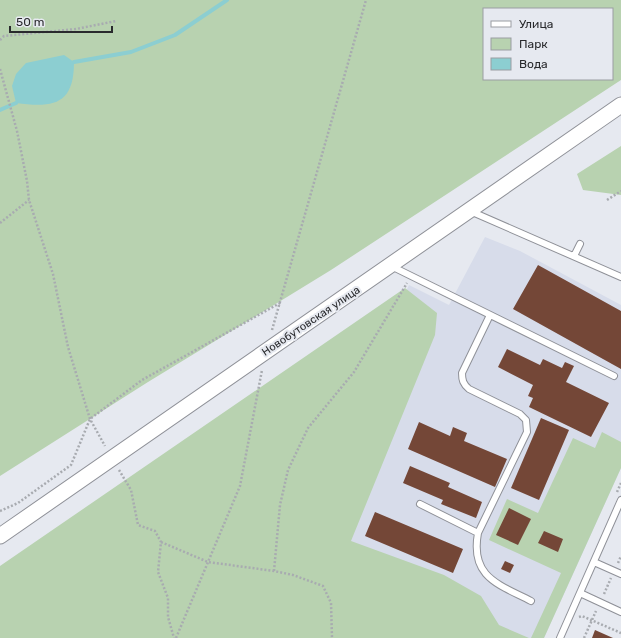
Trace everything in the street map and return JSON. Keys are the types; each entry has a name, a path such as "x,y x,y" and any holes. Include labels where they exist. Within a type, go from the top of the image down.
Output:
{"street":[{"name":"Новобутовская улица","path":"0,536 621,105"}],"lane":[{"path":"470,211 621,277"},
{"path":"574,256 580,244"},
{"path":"391,266 614,376"},
{"path":"490,315 462,373 462,380 464,385 469,389 520,414 526,420 527,432 478,532 476,545 477,555 480,564 487,575 497,584 531,601"},
{"path":"560,638 621,500"},
{"path":"420,504 478,532"},
{"path":"594,562 621,574"},
{"path":"580,593 621,612"}],"path":[{"path":"175,638 240,486 266,351 366,0"},
{"path":"0,40 4,36 76,29 116,21"},
{"path":"0,69 17,131 27,181 28,200 53,274 68,347 90,419 131,490 138,525 155,531 161,542 158,572 168,598 168,617 175,638"},
{"path":"607,200 621,191"},
{"path":"0,223 28,200"},
{"path":"274,571 280,505 288,470 308,428 354,372 412,276"},
{"path":"0,511 18,503 71,465 90,419 142,380 280,303"},
{"path":"161,542 208,562 274,571 293,575 323,586 331,603 332,638"},
{"path":"592,621 621,633"}],"shaded area":[{"path":"485,237 520,251 621,305 621,468 544,638 488,638 309,539 385,338 409,285 449,305"}],"green space":[{"path":"0,0 621,0 621,80 331,270 148,382 0,476"},
{"path":"621,146 621,195 583,190 577,174"},
{"path":"405,288 437,313 435,335 351,541 444,575 481,596 499,625 529,638 0,638 0,566"},
{"path":"602,432 621,442 621,468 544,638 531,638 561,573 489,540 507,499 538,513 573,438 595,448"}],"water":[{"path":"64,55 74,62 73,76 70,87 65,95 51,104 41,105 16,103 12,86 16,74 26,63"}],"building":[{"path":"538,265 621,311 621,369 513,309"},
{"path":"507,349 540,365 543,359 562,368 565,362 574,366 566,382 609,403 591,437 529,407 533,398 528,396 533,385 498,367"},
{"path":"541,418 569,430 539,500 511,488"},
{"path":"419,422 450,436 453,427 467,433 464,441 507,459 495,487 408,449"},
{"path":"410,466 450,483 448,487 482,502 476,518 441,504 443,500 403,483"},
{"path":"509,508 531,519 518,545 496,535"},
{"path":"375,512 463,549 453,573 365,536"},
{"path":"544,531 563,539 558,552 538,543"},
{"path":"505,561 514,565 510,573 501,569"},
{"path":"595,630 613,638 592,638"}],"waterway":[{"path":"74,62 131,52 175,35 227,0"},
{"path":"0,110 16,103"}]}
